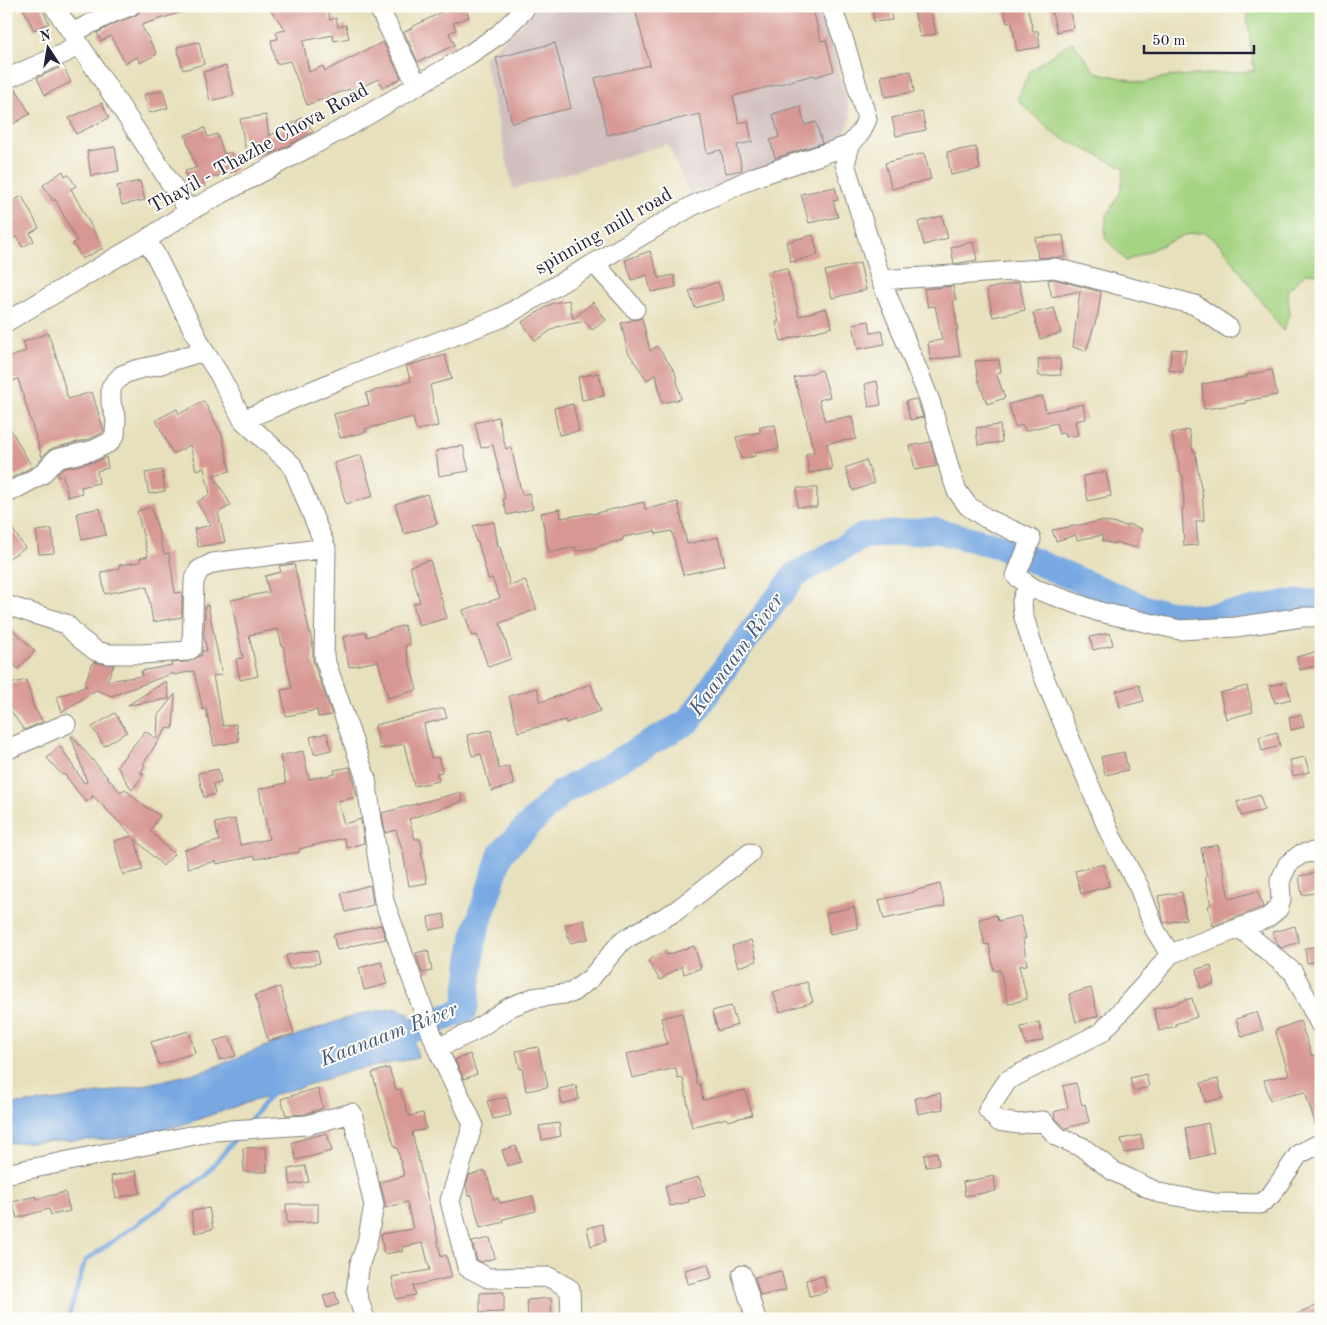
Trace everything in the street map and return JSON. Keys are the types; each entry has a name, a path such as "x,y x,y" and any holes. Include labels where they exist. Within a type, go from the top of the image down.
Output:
{"street":[{"path":"54,6 189,210"},
{"path":"6,79 65,53 75,38 114,12 130,6"},
{"path":"378,6 417,85"},
{"name":"Thayil - Thazhe Chova Road","path":"6,322 146,240 189,210 354,123 470,54 498,36 526,6"},
{"path":"831,6 844,41 867,119 861,132 850,145 845,164 881,280 930,401 950,471 958,491 968,506 980,514 1031,539 1016,576 1035,589 1100,612 1180,630 1236,627 1302,617 1321,617"},
{"name":"spinning mill road","path":"244,420 345,377 501,318 692,206 755,176 850,145"},
{"path":"146,240 204,351 244,420 292,465 326,548 324,657 366,779 384,901 438,1048 473,1124 450,1201 467,1267 488,1278 549,1277 570,1289 571,1319"},
{"path":"594,264 635,309"},
{"path":"881,280 1055,268 1195,305 1229,328"},
{"path":"6,494 42,475 56,459 94,450 110,442 115,435 116,419 111,403 112,387 122,375 204,351"},
{"path":"6,605 66,624 78,637 96,651 109,654 142,654 187,651 192,648 194,581 199,570 212,563 326,548"},
{"path":"1035,589 1028,591 1024,595 1022,602 1023,614 1038,663 1111,836 1139,887 1155,930 1170,954"},
{"path":"6,750 66,724"},
{"path":"1321,855 1313,852 1301,854 1288,864 1280,881 1281,899 1278,909 1267,918 1170,954 1102,1032 1008,1080 988,1110 998,1121 1019,1124 1044,1121 1058,1137 1082,1147 1113,1171 1159,1193 1215,1203 1260,1204 1271,1195 1299,1154 1321,1143"},
{"path":"438,1048 474,1031 510,1007 533,998 571,993 591,978 622,941 676,911 750,853"},
{"path":"1240,928 1293,972 1321,1026"},
{"path":"6,1172 10,1173 214,1131 307,1125 352,1113 374,1206 367,1243 360,1263 356,1290 365,1319"},
{"path":"742,1275 756,1319"}],"shaded area":[{"path":"538,6 823,6 827,30 851,117 841,142 690,196 668,144 513,189 484,58 524,22"}],"green space":[{"path":"1246,6 1321,6 1321,274 1306,273 1287,291 1290,312 1283,331 1221,245 1205,232 1185,235 1126,261 1105,238 1106,217 1121,191 1124,168 1054,134 1017,99 1031,70 1072,41 1095,72 1143,83 1166,77 1254,71"}],"water":[{"path":"395,1008 408,1013 418,1058 354,1070 242,1104 182,1125 116,1139 6,1143 6,1105 58,1100 135,1087 204,1071 269,1045 359,1014"}],"building":[{"path":"22,6 41,6 49,23 34,30"},
{"path":"145,6 192,6 192,9 141,25 157,54 140,63 137,57 125,63 111,36 101,41 97,33 134,16"},
{"path":"267,6 327,6 330,20 336,18 338,27 346,25 349,38 334,41 333,35 303,41 309,72 323,66 325,71 383,42 401,78 383,88 378,79 351,92 349,89 307,105 290,61 276,64 271,40 278,39 276,32 286,30"},
{"path":"449,6 465,6 469,17 453,23 456,30 449,33 455,45 418,62 404,32 446,10"},
{"path":"634,6 812,6 821,41 826,40 834,71 733,96 739,123 748,121 752,142 737,145 742,170 726,173 721,150 707,153 700,114 607,135 595,78 650,65"},
{"path":"872,6 890,6 892,20 874,22"},
{"path":"1003,6 1027,6 1033,31 1038,31 1040,47 1017,51 1012,22 1007,23"},
{"path":"1050,6 1068,6 1074,28 1057,32"},
{"path":"930,7 936,34 920,37 914,11"},
{"path":"199,42 204,64 183,70 177,47"},
{"path":"555,43 571,108 512,123 496,58"},
{"path":"63,66 71,82 45,95 37,78"},
{"path":"226,66 234,95 210,101 203,72"},
{"path":"911,71 914,92 885,97 881,76"},
{"path":"16,89 30,114 6,128 6,94"},
{"path":"163,90 168,108 149,113 144,95"},
{"path":"102,103 109,118 76,134 69,118"},
{"path":"800,106 805,125 816,122 822,143 775,158 770,140 779,137 773,114"},
{"path":"922,112 926,130 896,136 892,118"},
{"path":"266,115 269,136 304,117 313,132 274,153 247,158 240,119"},
{"path":"205,128 208,137 217,134 224,154 231,152 236,171 203,180 204,187 190,190 185,171 196,168 185,135"},
{"path":"115,147 119,171 91,176 87,151"},
{"path":"976,147 980,169 951,175 947,152"},
{"path":"924,153 931,179 892,189 885,163"},
{"path":"63,171 65,176 68,174 76,186 71,189 103,248 82,259 73,243 77,241 55,199 53,201 43,185"},
{"path":"140,181 145,200 122,205 117,186"},
{"path":"835,187 838,200 833,201 838,217 809,223 801,194"},
{"path":"22,196 39,228 30,233 34,241 22,247 17,236 6,244 6,205"},
{"path":"942,216 948,238 924,245 918,222"},
{"path":"813,235 818,255 791,262 786,242"},
{"path":"1063,235 1066,257 1038,258 1035,238"},
{"path":"973,242 977,260 954,264 951,247"},
{"path":"650,251 659,278 674,275 676,287 651,292 647,275 632,280 625,260"},
{"path":"860,263 866,290 832,298 825,271"},
{"path":"787,268 799,316 826,308 832,327 781,341 776,322 779,322 767,272"},
{"path":"1054,279 1101,292 1098,314 1086,351 1073,347 1080,291 1052,297 1048,280"},
{"path":"718,282 724,300 695,308 689,291"},
{"path":"1019,282 1025,310 993,317 987,289"},
{"path":"953,286 956,300 953,301 960,356 930,360 928,342 942,340 935,306 928,307 924,289"},
{"path":"569,300 573,319 593,302 606,320 592,330 585,321 556,327 535,341 522,322 553,303"},
{"path":"1054,308 1061,333 1040,339 1033,313"},
{"path":"642,318 650,351 657,346 675,372 681,399 662,403 656,374 647,380 628,352 621,323"},
{"path":"869,321 871,333 882,331 885,344 858,349 853,324"},
{"path":"48,333 68,399 92,392 104,431 90,439 53,448 42,457 18,379 6,384 6,359 26,351 23,342"},
{"path":"1172,349 1186,350 1183,372 1169,370"},
{"path":"445,355 452,379 430,385 438,426 416,430 413,417 365,429 366,432 340,438 334,414 369,405 366,393 411,381 406,366"},
{"path":"1038,359 1060,359 1061,375 1039,376"},
{"path":"999,360 1001,372 996,373 1005,398 987,404 978,379 975,361"},
{"path":"822,370 830,397 819,400 825,421 852,416 856,439 827,443 832,469 809,473 806,454 814,452 794,378"},
{"path":"1272,370 1277,395 1245,401 1246,403 1204,409 1202,384 1247,377 1246,375"},
{"path":"599,373 604,396 582,400 578,377"},
{"path":"877,381 881,405 869,407 865,384"},
{"path":"1042,396 1046,412 1083,404 1086,419 1075,421 1078,435 1066,437 1065,432 1059,434 1056,423 1025,431 1023,425 1015,427 1009,404"},
{"path":"917,399 923,417 910,420 906,401"},
{"path":"204,401 222,435 230,471 213,475 231,505 218,513 225,542 198,547 194,529 211,525 197,502 210,494 204,468 196,470 190,445 173,454 156,420 177,409 179,414"},
{"path":"573,404 579,431 559,435 554,408"},
{"path":"498,417 506,449 511,447 522,495 529,493 533,509 507,515 493,445 481,448 475,423"},
{"path":"6,421 32,467 6,481"},
{"path":"775,425 779,449 755,452 755,456 741,459 736,437 760,432 760,427"},
{"path":"1000,425 1002,442 978,445 976,428"},
{"path":"1189,430 1202,489 1204,521 1196,521 1198,545 1184,546 1183,475 1181,476 1172,433"},
{"path":"930,442 937,466 915,470 910,446"},
{"path":"463,446 469,471 439,476 436,451"},
{"path":"361,455 373,496 346,504 334,463"},
{"path":"106,457 108,468 97,471 99,483 81,487 82,493 68,497 63,475 57,477 62,469"},
{"path":"866,460 874,483 853,491 845,468"},
{"path":"162,470 165,491 149,494 145,473"},
{"path":"1106,472 1111,496 1088,501 1083,476"},
{"path":"797,488 817,488 817,507 797,507"},
{"path":"427,494 437,524 404,534 395,504"},
{"path":"644,502 645,509 678,502 687,544 718,537 725,565 683,575 672,531 656,534 655,531 623,537 623,540 598,547 576,551 575,547 549,553 541,513 560,509 561,518 592,514"},
{"path":"152,507 164,554 169,553 175,593 181,592 182,597 182,617 153,622 147,587 105,594 101,572 119,569 119,565 140,562 140,558 148,556 137,511"},
{"path":"100,508 106,535 82,540 77,513"},
{"path":"6,519 25,548 6,560"},
{"path":"1102,521 1127,526 1128,524 1142,529 1136,548 1115,542 1115,544 1102,541 1103,535 1077,540 1076,535 1056,541 1052,530"},
{"path":"494,522 498,547 500,547 510,586 525,580 537,609 500,623 511,659 488,667 477,635 472,636 463,610 500,598 492,578 488,579 473,526"},
{"path":"52,529 54,553 39,554 36,531"},
{"path":"430,560 447,618 419,626 413,604 420,602 410,566"},
{"path":"294,564 313,646 313,661 332,715 318,717 317,710 286,716 281,690 292,688 278,629 249,635 258,676 240,680 236,659 243,658 231,600 269,592 265,576 281,572 279,566"},
{"path":"208,605 222,675 213,676 223,726 236,724 239,741 214,746 206,709 203,710 194,671 174,675 173,673 112,696 96,690 62,712 57,697 87,686 84,685 93,662 114,665 107,681 142,676 141,671 172,665 171,663 188,662 202,655 202,651 207,651 204,637 205,606"},
{"path":"6,623 35,651 18,669 6,658"},
{"path":"404,625 410,644 405,646 417,690 388,698 378,661 349,667 343,637 366,632 367,637"},
{"path":"1110,633 1113,645 1093,650 1090,637"},
{"path":"1315,652 1319,665 1300,670 1297,657"},
{"path":"26,680 34,708 43,722 24,730 6,704 6,685"},
{"path":"166,681 169,699 128,705"},
{"path":"1286,682 1291,699 1275,703 1270,686"},
{"path":"591,684 600,711 566,723 565,720 518,732 509,696 537,688 541,702"},
{"path":"1139,685 1144,701 1120,707 1116,691"},
{"path":"1247,686 1253,712 1226,719 1220,693"},
{"path":"175,694 173,729 167,728 143,764 145,766 140,773 144,774 132,790 117,766 145,731 157,739 158,715"},
{"path":"444,708 447,718 424,724 431,758 438,757 442,772 436,773 439,781 414,786 404,744 380,749 375,725"},
{"path":"115,713 127,732 104,746 92,727"},
{"path":"1301,715 1304,727 1291,730 1289,717"},
{"path":"491,730 499,769 509,766 514,785 491,791 481,754 472,756 467,735"},
{"path":"1277,732 1280,746 1262,751 1259,737"},
{"path":"327,733 331,750 314,754 310,737"},
{"path":"71,736 120,792 125,789 140,803 160,816 150,831 174,854 163,866 135,839 143,870 123,875 114,841 133,836 92,795 93,797 86,802 64,774 62,775 47,758 60,746 84,783 87,782"},
{"path":"303,751 309,779 335,774 334,770 350,767 357,797 338,801 344,824 361,819 364,843 347,848 344,838 299,849 300,852 255,859 255,856 217,864 216,861 188,868 184,850 219,841 215,823 235,819 240,845 269,839 259,789 286,783 280,756"},
{"path":"1124,752 1128,770 1105,775 1101,757"},
{"path":"1305,757 1309,772 1293,776 1290,760"},
{"path":"218,769 221,783 213,784 215,794 204,797 198,773"},
{"path":"461,792 463,801 409,819 415,839 420,839 427,883 409,886 403,852 396,830 385,833 382,813"},
{"path":"1260,795 1264,810 1241,816 1237,802"},
{"path":"1218,845 1229,899 1258,891 1263,907 1213,926 1208,906 1211,905 1201,848"},
{"path":"1104,864 1109,886 1081,894 1075,871"},
{"path":"1316,873 1319,892 1302,895 1299,876"},
{"path":"940,884 945,906 884,919 879,900"},
{"path":"370,885 373,905 346,912 341,893"},
{"path":"1182,892 1186,919 1164,923 1158,896"},
{"path":"854,907 858,928 830,934 826,913"},
{"path":"444,914 446,927 430,930 428,917"},
{"path":"996,915 998,921 1020,916 1026,938 1023,939 1027,965 1019,966 1027,999 1008,1004 1000,970 994,971 989,944 985,945 979,919"},
{"path":"584,920 588,939 570,943 565,925"},
{"path":"381,925 386,939 337,950 333,935"},
{"path":"1295,926 1299,942 1281,948 1276,943 1273,932"},
{"path":"751,940 757,961 738,967 732,946"},
{"path":"694,946 701,968 684,974 682,966 660,980 648,961 664,951 667,955"},
{"path":"1321,946 1321,961 1307,963 1305,948"},
{"path":"317,950 320,963 289,969 286,955"},
{"path":"428,950 432,971 422,973 416,953"},
{"path":"381,962 387,984 364,990 359,968"},
{"path":"1211,965 1214,984 1200,988 1197,969"},
{"path":"807,982 813,1002 780,1012 773,992"},
{"path":"280,987 294,1034 268,1041 255,995"},
{"path":"1091,988 1098,1016 1076,1022 1069,994"},
{"path":"1192,998 1197,1017 1159,1031 1154,1009"},
{"path":"731,1006 737,1025 718,1031 712,1011"},
{"path":"1257,1012 1263,1030 1242,1037 1236,1019"},
{"path":"682,1013 697,1084 700,1084 703,1100 745,1090 752,1115 728,1121 727,1118 692,1127 683,1078 678,1079 676,1068 632,1078 626,1054 667,1044 661,1018"},
{"path":"1300,1021 1312,1056 1318,1055 1321,1064 1321,1131 1318,1132 1305,1092 1270,1100 1264,1080 1289,1075 1275,1030"},
{"path":"1039,1022 1043,1040 1026,1045 1021,1027"},
{"path":"189,1031 195,1053 159,1065 151,1042"},
{"path":"230,1037 236,1056 220,1060 214,1041"},
{"path":"538,1047 548,1087 526,1091 522,1068 520,1069 516,1051"},
{"path":"470,1054 477,1074 464,1079 455,1060"},
{"path":"389,1068 396,1090 400,1089 409,1116 423,1113 426,1129 412,1132 441,1257 446,1255 452,1277 413,1286 415,1295 396,1299 392,1277 430,1270 423,1243 402,1247 403,1251 384,1254 381,1234 413,1229 407,1202 385,1208 380,1182 404,1176 397,1147 395,1148 372,1073"},
{"path":"1146,1074 1149,1087 1133,1091 1130,1078"},
{"path":"1218,1079 1223,1098 1205,1102 1201,1083"},
{"path":"1076,1083 1082,1105 1085,1104 1089,1122 1066,1128 1055,1118 1054,1112 1068,1108 1063,1086"},
{"path":"576,1085 579,1099 562,1104 559,1089"},
{"path":"318,1088 323,1108 305,1114 286,1115 281,1099"},
{"path":"940,1093 943,1109 918,1114 915,1098"},
{"path":"507,1097 511,1115 493,1119 487,1101"},
{"path":"559,1123 561,1136 542,1140 539,1126"},
{"path":"1208,1123 1214,1153 1192,1159 1185,1128"},
{"path":"327,1133 332,1151 296,1160 292,1142"},
{"path":"1141,1135 1144,1148 1125,1153 1121,1139"},
{"path":"516,1146 521,1162 507,1166 502,1150"},
{"path":"266,1147 267,1172 244,1172 243,1148"},
{"path":"937,1152 939,1165 926,1167 924,1155"},
{"path":"305,1166 309,1182 291,1185 288,1169"},
{"path":"136,1171 140,1193 116,1198 111,1176"},
{"path":"486,1171 494,1200 498,1198 500,1203 533,1196 536,1211 503,1219 504,1222 480,1228 472,1195 469,1196 466,1186 469,1175"},
{"path":"994,1176 996,1191 965,1196 963,1182"},
{"path":"699,1177 705,1196 670,1206 665,1186"},
{"path":"65,1192 70,1211 51,1215 49,1209 17,1218 12,1202 36,1196 37,1199"},
{"path":"286,1204 318,1204 318,1222 287,1223"},
{"path":"209,1208 213,1229 195,1233 191,1211"},
{"path":"602,1224 606,1241 591,1246 587,1228"},
{"path":"490,1238 495,1258 481,1262 477,1260 472,1242"},
{"path":"708,1264 712,1278 688,1284 685,1270"},
{"path":"781,1271 786,1290 760,1296 755,1277"},
{"path":"823,1276 827,1292 809,1296 806,1280"},
{"path":"335,1292 339,1304 327,1308 323,1296"},
{"path":"504,1292 504,1312 480,1313 480,1293"},
{"path":"551,1298 552,1319 528,1319 527,1300"},
{"path":"1321,1304 1321,1319 1286,1319"}],"waterway":[{"name":"Kaanaam River","path":"379,1043 465,1010 474,937 501,853 562,792 689,721 729,662 795,575 863,536 934,530 999,546 1147,609 1198,617 1238,613 1286,603 1321,602"},
{"path":"247,1124 272,1093"},
{"path":"68,1319 85,1261 206,1175 238,1135"}]}
